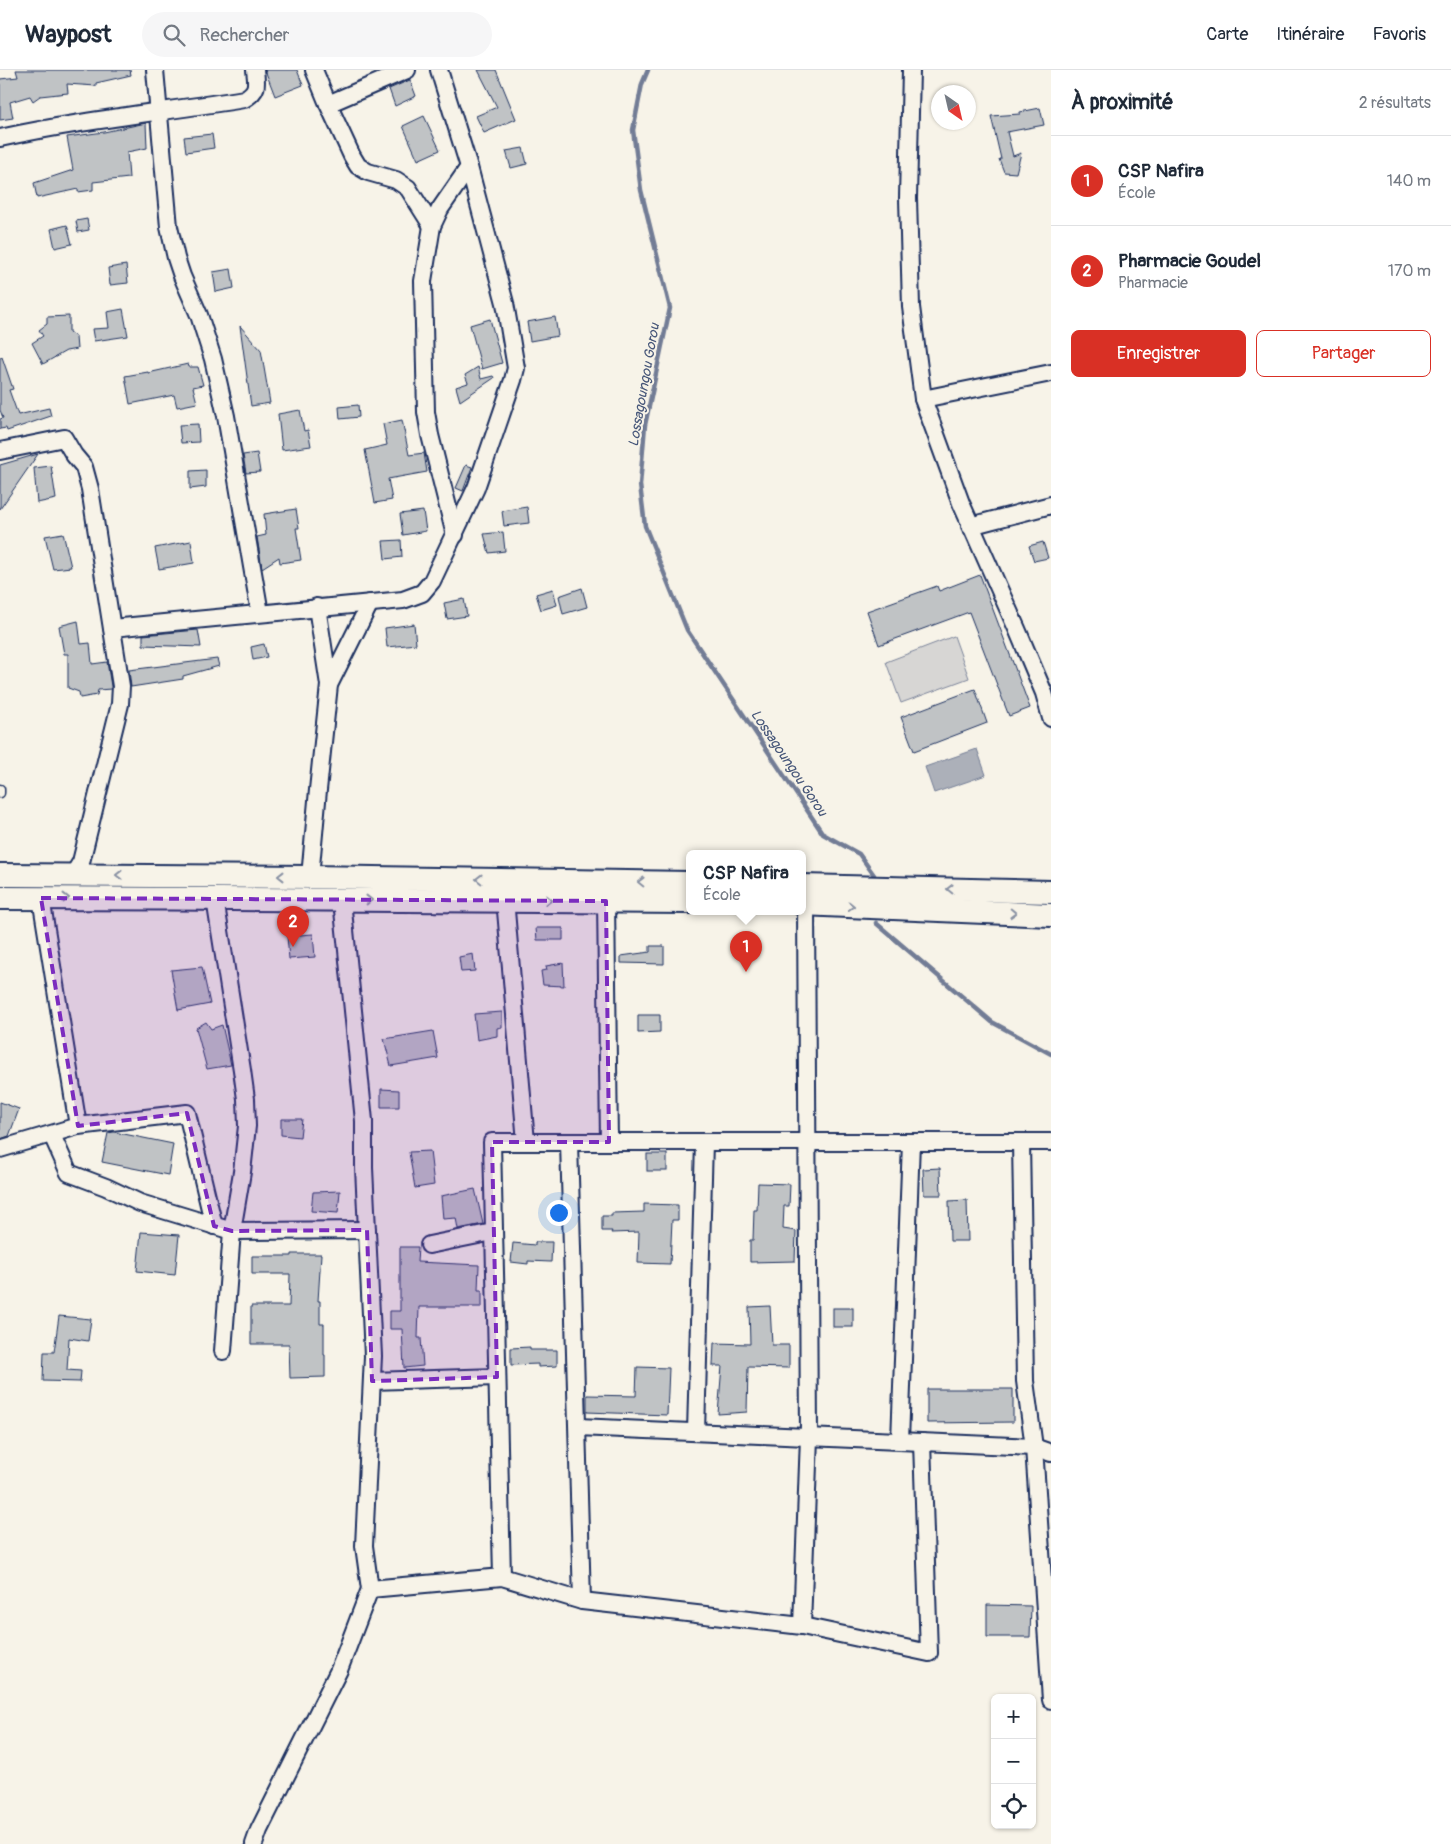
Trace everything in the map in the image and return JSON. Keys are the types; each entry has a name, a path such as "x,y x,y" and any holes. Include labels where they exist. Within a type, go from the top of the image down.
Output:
{"main road":[{"path":"0,875 310,877 686,883"},
{"path":"806,898 1051,892"},
{"path":"0,898 505,899 686,902"},
{"path":"806,898 1051,915"}],"street":[{"path":"155,70 169,227 182,276 199,315 213,359 226,416 260,613"},
{"path":"0,138 126,115 244,99 252,94 256,88 255,70"},
{"path":"314,70 358,166 368,172 396,180 408,188 432,226"},
{"path":"328,104 407,70"},
{"path":"112,628 403,600 422,593 432,581 476,488 514,380 516,368 505,303 469,167 439,70"},
{"path":"910,70 908,198 911,307 923,399 970,526 1044,674 1051,718"},
{"path":"455,535 426,412 423,281 432,226 440,209 469,167"},
{"path":"923,399 1051,373"},
{"path":"0,451 64,438 84,467 90,489 121,686 120,704 81,862 73,875"},
{"path":"970,526 1051,505"},
{"path":"329,685 370,603"},
{"path":"310,877 329,685 316,608"},
{"path":"41,898 78,1126"},
{"path":"215,899 246,1099 245,1145 232,1231 223,1351"},
{"path":"505,899 526,1142"},
{"path":"254,1844 259,1830 339,1670 370,1589 364,1546 373,1356 360,1076 342,900"},
{"path":"606,901 609,1142"},
{"path":"802,1626 808,1437 808,1142 803,915"},
{"path":"0,1149 78,1126 187,1114 214,1226"},
{"path":"52,1135 70,1173 140,1203 214,1226 232,1231 367,1230"},
{"path":"502,1577 492,1142 1051,1142"},
{"path":"569,1142 582,1601"},
{"path":"696,1432 704,1142"},
{"path":"900,1441 912,1142"},
{"path":"1021,1142 1026,1381 1034,1446 1051,1700"},
{"path":"428,1245 494,1232"},
{"path":"372,1381 497,1377"},
{"path":"578,1427 1034,1446 1051,1454"},
{"path":"370,1589 502,1577 582,1601 802,1626 929,1653 922,1442"}],"highlighted area":[{"path":"41,898 606,901 609,1142 492,1142 497,1377 372,1381 367,1230 232,1231 214,1226 187,1113 78,1126"}],"shaded area":[{"path":"954,636 969,678 901,703 886,662"},
{"path":"977,749 986,775 934,793 925,767"}],"building":[{"path":"16,70 130,70 131,75 96,83 96,86 67,84 68,93 40,96 33,101 30,96 10,102 13,118 0,120 0,79 18,77"},
{"path":"265,70 297,70 303,85 275,96"},
{"path":"478,70 496,70 516,119 484,133 476,116 497,107"},
{"path":"410,80 416,96 395,106 389,89"},
{"path":"1040,108 1044,125 1007,132 1013,156 1021,153 1016,173 1004,172 999,159 1001,159 991,116 1020,114 1020,112"},
{"path":"424,116 440,150 418,160 403,126"},
{"path":"146,123 147,148 127,152 129,178 93,182 93,190 78,192 78,189 37,198 34,183 73,170 67,137 104,132"},
{"path":"212,134 214,148 186,152 184,137"},
{"path":"523,148 527,164 511,168 506,151"},
{"path":"87,219 89,230 78,232 76,221"},
{"path":"67,225 72,244 55,248 51,229"},
{"path":"126,265 128,283 110,285 108,268"},
{"path":"231,269 234,288 216,292 213,272"},
{"path":"123,309 128,336 94,341 92,329 109,328 107,312"},
{"path":"69,316 69,332 76,337 77,349 66,351 43,364 32,343 43,336 39,330 47,324 47,317"},
{"path":"555,317 558,336 530,341 527,322"},
{"path":"490,319 502,363 482,369 470,325"},
{"path":"240,326 261,350 270,403 251,406"},
{"path":"2,357 13,389 9,390 18,415 49,408 51,416 7,431 6,428 0,429 0,419 3,418 0,410 0,358"},
{"path":"188,364 189,367 198,367 203,385 193,387 197,403 177,407 174,395 130,404 125,376"},
{"path":"478,367 481,379 493,376 494,378 460,401 456,387 468,383 465,375"},
{"path":"358,405 359,417 340,419 339,407"},
{"path":"300,410 304,431 308,430 311,446 282,450 278,414"},
{"path":"402,420 409,455 424,453 427,472 388,479 392,500 375,503 365,450 387,445 383,424"},
{"path":"198,424 199,442 181,443 179,425"},
{"path":"257,453 260,472 246,473 243,455"},
{"path":"38,454 0,509 0,465"},
{"path":"466,465 472,467 463,491 456,488"},
{"path":"51,466 56,499 37,503 34,468"},
{"path":"206,470 206,487 190,489 190,471"},
{"path":"527,507 529,523 504,526 502,511"},
{"path":"296,509 299,528 296,528 301,560 280,563 279,557 262,568 257,537 266,535 264,514"},
{"path":"423,511 426,531 403,535 400,514"},
{"path":"503,532 505,551 489,553 484,534"},
{"path":"63,533 71,567 53,569 45,536"},
{"path":"401,540 402,557 385,559 383,541"},
{"path":"191,541 194,563 159,569 155,548"},
{"path":"1043,542 1048,558 1034,561 1029,546"},
{"path":"980,575 1030,708 1009,716 969,612 879,645 867,611 937,586 939,591"},
{"path":"582,588 587,607 563,614 559,596"},
{"path":"553,589 557,605 541,610 536,594"},
{"path":"464,599 467,616 447,619 444,603"},
{"path":"78,621 81,644 90,643 92,664 107,662 111,686 111,689 98,690 97,695 80,698 79,692 68,688 68,654 64,654 59,626"},
{"path":"414,624 416,644 387,647 385,628"},
{"path":"198,630 201,647 143,645 143,635"},
{"path":"264,644 267,657 253,660 251,647"},
{"path":"217,659 219,666 183,676 183,679 131,687 129,670"},
{"path":"975,689 987,723 914,751 901,717"},
{"path":"536,928 563,928 563,940 537,940"},
{"path":"313,934 315,957 289,959 287,936"},
{"path":"650,946 664,946 664,964 621,963 621,956 650,952"},
{"path":"473,954 475,971 461,972 459,957"},
{"path":"563,963 564,986 543,985 541,971 547,970 546,966"},
{"path":"202,967 210,1004 178,1010 171,970"},
{"path":"502,1012 502,1027 497,1028 497,1036 477,1040 474,1014"},
{"path":"638,1015 660,1015 660,1032 638,1033"},
{"path":"206,1022 211,1029 222,1025 231,1065 207,1069 196,1028"},
{"path":"433,1031 438,1058 391,1066 384,1039"},
{"path":"381,1089 399,1090 399,1107 381,1107"},
{"path":"0,1102 19,1109 9,1136 0,1139"},
{"path":"281,1119 302,1119 300,1137 281,1135"},
{"path":"114,1132 173,1144 168,1175 102,1162 108,1133"},
{"path":"430,1151 434,1185 415,1188 409,1152"},
{"path":"647,1154 667,1154 667,1171 647,1171"},
{"path":"940,1168 941,1195 924,1195 923,1169"},
{"path":"758,1183 790,1184 789,1206 784,1206 783,1229 796,1231 795,1261 750,1262 750,1240 753,1240 754,1210 757,1210"},
{"path":"475,1189 483,1224 458,1229 456,1218 443,1219 441,1196"},
{"path":"340,1191 338,1213 311,1211 313,1192"},
{"path":"967,1200 968,1241 950,1241 949,1201"},
{"path":"644,1204 678,1205 678,1220 672,1220 670,1264 638,1263 639,1232 611,1233 612,1231 602,1231 602,1216 612,1216 612,1213 644,1212"},
{"path":"141,1232 179,1235 175,1275 137,1271"},
{"path":"535,1242 552,1242 551,1262 528,1261 528,1264 511,1262 513,1243 535,1245"},
{"path":"400,1247 418,1247 417,1262 479,1265 478,1290 482,1290 482,1307 419,1307 418,1338 421,1338 423,1366 404,1368 402,1329 390,1329 390,1311 400,1311"},
{"path":"292,1254 321,1254 318,1301 320,1301 320,1324 324,1324 325,1377 290,1378 289,1344 251,1344 251,1306 289,1306 290,1274 252,1274 252,1256 292,1256"},
{"path":"770,1306 772,1345 789,1345 789,1368 748,1367 747,1412 718,1414 722,1366 713,1366 714,1343 750,1344 749,1307"},
{"path":"833,1308 853,1308 853,1327 833,1327"},
{"path":"59,1316 91,1319 88,1341 69,1338 67,1370 81,1371 80,1382 43,1381 44,1352 54,1352"},
{"path":"530,1347 530,1350 557,1350 557,1366 538,1367 538,1364 511,1365 511,1348"},
{"path":"637,1367 669,1368 667,1415 587,1412 587,1395 636,1396"},
{"path":"927,1389 1013,1389 1013,1422 927,1423"},
{"path":"987,1605 1031,1606 1030,1637 987,1637"}],"waterway":[{"name":"Lossagoungou Gorou","path":"648,70 642,84 633,130 641,190 670,308 645,425 640,485 645,526 687,630 823,834 859,854 874,875"},
{"name":"Lossagoungou Gorou","path":"876,923 992,1022 1051,1054"}],"place":[{"name":"Pharmacie Goudel","path":"293,947"},
{"name":"CSP Nafira","path":"746,972"}]}
